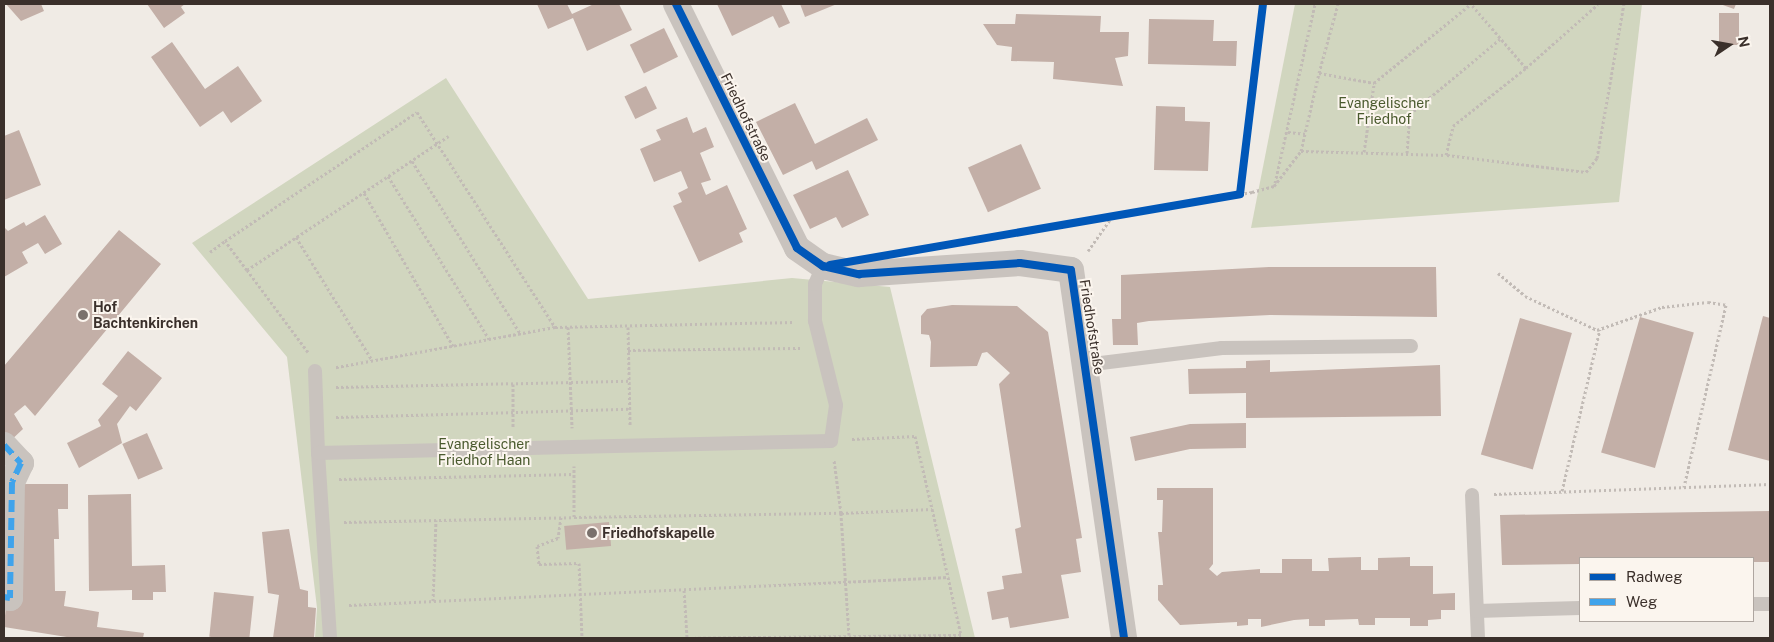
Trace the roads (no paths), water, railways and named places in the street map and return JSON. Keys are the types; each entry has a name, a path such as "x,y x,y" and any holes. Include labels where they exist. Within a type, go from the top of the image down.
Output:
{"street":[{"name":"Friedhofstraße","path":"676,4 797,248 823,266 859,274 1020,263 1071,270 1124,638"},
{"path":"4,446 21,463 12,482 10,598 4,597"}],"lane":[{"path":"318,453 831,441 836,405 815,321 815,284 823,266"},
{"name":"Friedhofstraße","path":"1085,365 1222,348 1411,346"},
{"path":"315,371 321,522 330,638"},
{"path":"1472,494 1478,638"},
{"path":"1754,604 1770,604"},
{"path":"1477,611 1579,608"}],"place":[{"name":"Hof Bachtenkirchen","path":"83,315"},
{"name":"Friedhofskapelle","path":"592,533"}],"park label":[{"name":"Evangelischer Friedhof","path":"1384,112"},
{"name":"Evangelischer Friedhof Haan","path":"484,452"}]}
